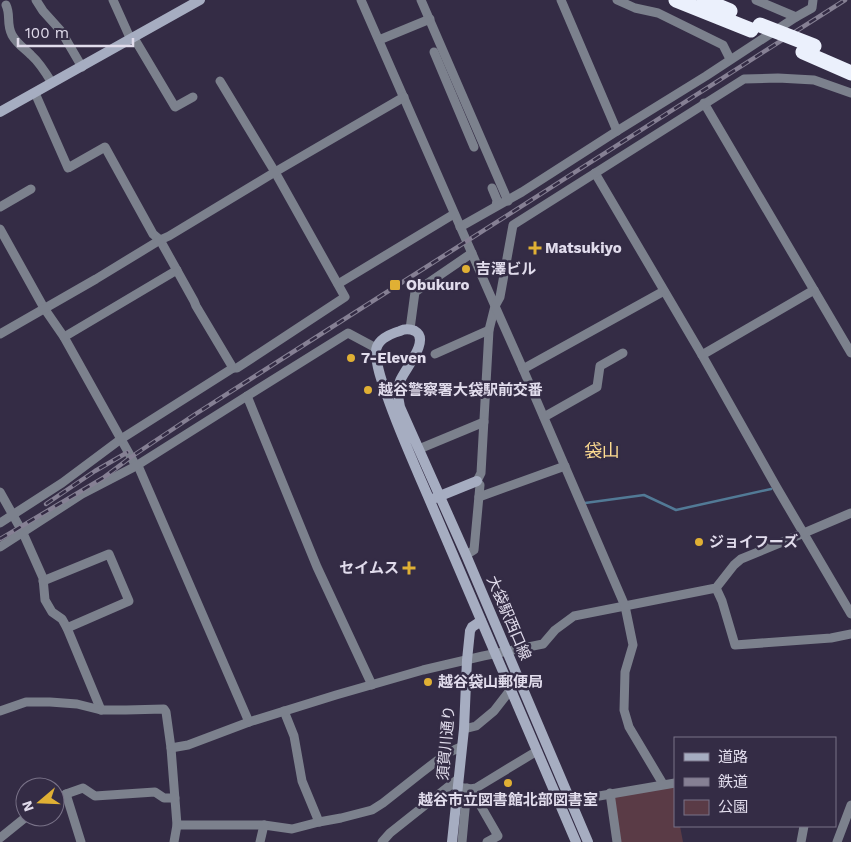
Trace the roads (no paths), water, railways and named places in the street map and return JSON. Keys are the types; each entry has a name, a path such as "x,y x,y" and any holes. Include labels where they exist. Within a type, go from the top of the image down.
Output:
{"highway":[{"path":"676,0 808,49 851,62"},
{"path":"704,0 755,28"},
{"path":"808,49 851,73"}],"street":[{"path":"36,0 43,11 62,31 82,67"},
{"path":"113,0 132,39 175,107 193,97"},
{"path":"0,112 200,0"},
{"path":"361,0 524,369 626,606 632,644 625,672 624,710 629,727 663,784"},
{"path":"421,0 430,19 462,106 474,148"},
{"path":"561,0 617,131"},
{"path":"617,0 635,8 658,13 723,45 730,59"},
{"path":"756,0 796,17"},
{"path":"460,227 508,201 568,164 812,8 813,0"},
{"path":"6,4 9,11 8,27 11,34 17,43 42,67 52,83"},
{"path":"379,40 430,19"},
{"path":"434,52 508,201"},
{"path":"430,500 477,481 481,474 489,330 495,306 500,297 512,226 744,79 814,80 851,93"},
{"path":"0,523 62,483 121,439 233,368 237,368 345,297 275,172 222,84"},
{"path":"35,93 68,168 105,147 153,234 160,240 233,368"},
{"path":"0,334 404,97"},
{"path":"704,103 851,353"},
{"path":"595,173 851,614"},
{"path":"492,188 497,200 496,206"},
{"path":"0,207 31,189"},
{"path":"338,284 454,214"},
{"path":"0,229 44,308 64,337 136,466 139,468 249,722"},
{"path":"410,329 416,292 472,253"},
{"path":"64,337 177,270"},
{"path":"702,356 814,290"},
{"path":"524,369 664,291"},
{"path":"410,329 419,334 420,343 400,380 396,408 382,383 376,358 376,348 385,337 398,331 410,329"},
{"path":"435,354 489,330"},
{"path":"0,547 82,494 136,466 348,333 376,348"},
{"path":"544,416 597,387 600,366 623,354"},
{"path":"382,383 400,380"},
{"path":"248,396 317,567 372,685"},
{"name":"大袋駅西口線","path":"396,408 420,449 588,842"},
{"name":"大袋駅西口線","path":"396,408 430,500 576,842"},
{"path":"420,449 484,422"},
{"path":"479,496 565,466"},
{"path":"466,555 474,550 480,485 477,481"},
{"path":"0,492 23,532 43,581 45,600 52,612 62,619 67,628 100,710"},
{"path":"172,748 284,711 423,670 543,644 555,630 574,616 716,588 741,559 804,534 851,512"},
{"path":"43,581 109,554 129,601 67,628"},
{"path":"716,588 722,601 735,645 831,638 851,634"},
{"name":"須賀川通り","path":"452,842 463,786 461,747 464,729 470,632 472,627 481,622"},
{"path":"464,729 476,726 494,711 510,689"},
{"path":"0,712 26,702 76,704 100,710 164,709 172,748 177,825 174,842"},
{"path":"284,711 294,736 302,781 319,822"},
{"path":"177,825 264,825 292,829 372,810 420,773 447,754 461,747"},
{"path":"382,842 390,834 463,786 476,788 537,751"},
{"path":"570,801 674,783"},
{"path":"463,786 498,836 493,841"},
{"path":"462,842 463,786"},
{"path":"81,842 66,794 83,788 95,796 155,792 164,798 175,798"},
{"path":"610,793 617,842"},
{"path":"837,842 851,805"},
{"path":"260,842 264,825"},
{"path":"1,837 15,826"},
{"path":"801,842 804,827"}],"waterway":[{"path":"585,503 644,495 676,510 771,489"}],"railway":[{"path":"0,539 103,478 194,415 845,0"},
{"path":"46,504 95,471 128,452"}],"place":[{"name":"Matsukiyo","path":"535,248"},
{"name":"吉澤ビル","path":"466,269"},
{"name":"Obukuro","path":"395,285"},
{"name":"7-Eleven","path":"351,358"},
{"name":"越谷警察署大袋駅前交番","path":"368,390"},
{"name":"ジョイフーズ","path":"699,542"},
{"name":"セイムス","path":"409,568"},
{"name":"越谷袋山郵便局","path":"428,682"},
{"name":"越谷市立図書館北部図書室","path":"508,783"}],"district":[{"name":"袋山","path":"602,451"}]}
